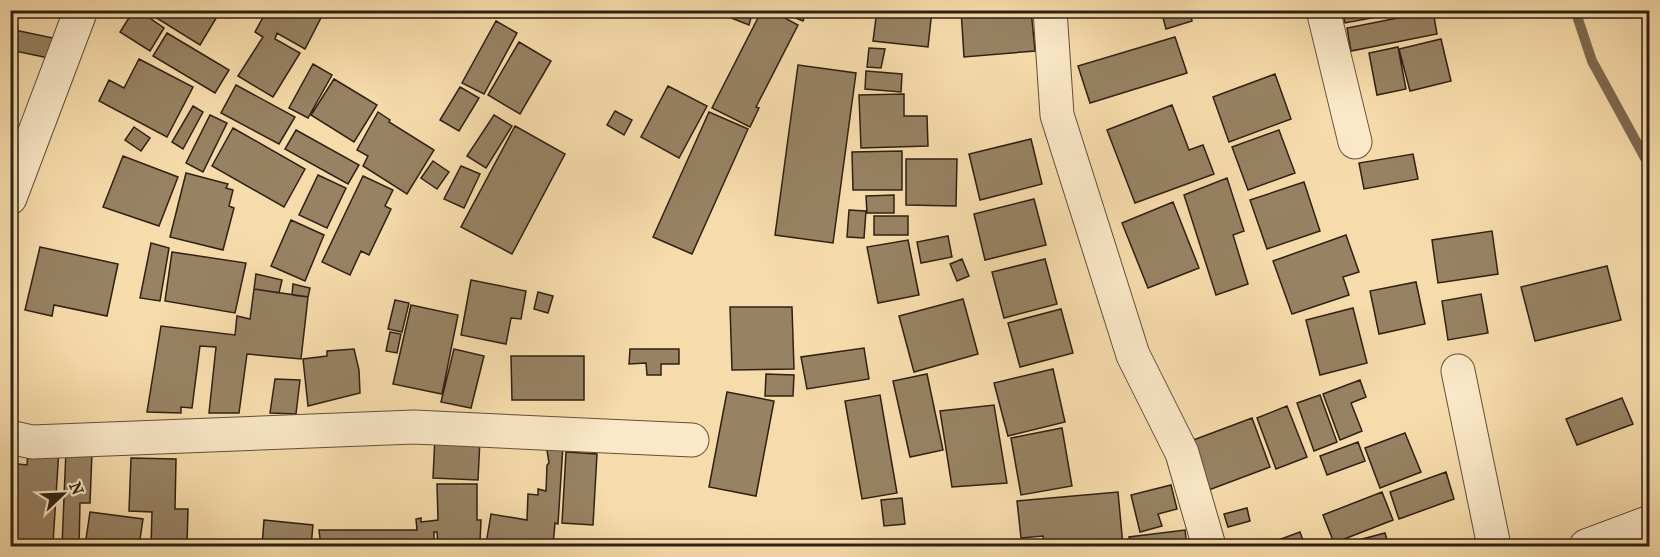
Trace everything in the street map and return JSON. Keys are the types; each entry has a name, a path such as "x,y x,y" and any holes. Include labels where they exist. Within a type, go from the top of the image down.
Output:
{"street":[{"path":"10,198 81,10"},
{"path":"1050,10 1057,115 1133,355 1182,453 1209,546"},
{"path":"1323,10 1355,142"},
{"path":"1458,371 1494,546"},
{"path":"10,437 32,442 414,427 692,440"},
{"path":"1586,546 1650,522"}],"building":[{"path":"134,10 138,10 164,28 150,51 120,32"},
{"path":"159,10 221,10 200,45 155,17"},
{"path":"267,10 325,10 305,49 277,33 275,39 300,53 273,97 238,76 263,37 255,32"},
{"path":"711,10 753,10 749,25"},
{"path":"762,10 770,10 798,25 756,107 759,108 750,127 712,108"},
{"path":"776,10 807,10 803,21"},
{"path":"877,10 932,10 928,47 873,41"},
{"path":"961,10 1031,10 1035,51 964,57"},
{"path":"1161,10 1190,10 1192,21 1166,29"},
{"path":"1342,10 1415,10 1345,23"},
{"path":"1433,11 1437,34 1351,51 1347,28"},
{"path":"496,21 517,33 484,94 462,83"},
{"path":"10,29 53,38 49,58 10,50"},
{"path":"167,33 229,70 215,93 153,56"},
{"path":"1175,37 1187,73 1090,103 1078,66"},
{"path":"1441,39 1451,81 1410,91 1399,49"},
{"path":"519,42 551,61 520,114 488,95"},
{"path":"1398,47 1406,89 1377,95 1369,53"},
{"path":"869,48 885,49 881,68 867,67"},
{"path":"139,59 193,87 167,137 99,101 109,80 124,88"},
{"path":"313,64 332,75 308,118 289,108"},
{"path":"798,65 856,73 833,243 775,235"},
{"path":"866,71 902,74 901,92 865,89"},
{"path":"1275,74 1291,119 1229,142 1213,97"},
{"path":"334,79 377,105 354,142 311,115"},
{"path":"236,85 295,117 279,144 221,113"},
{"path":"668,86 707,106 679,158 641,137"},
{"path":"460,87 479,98 459,131 440,120"},
{"path":"904,94 904,116 927,116 928,146 861,148 859,95"},
{"path":"1172,105 1189,150 1203,145 1214,174 1135,203 1107,130"},
{"path":"193,106 203,112 183,149 172,142"},
{"path":"615,111 632,120 624,135 607,125"},
{"path":"378,112 390,120 389,122 434,150 407,194 363,166 368,156 357,150"},
{"path":"709,112 748,129 692,254 653,237"},
{"path":"210,115 227,123 203,172 186,163"},
{"path":"494,115 512,126 486,168 467,156"},
{"path":"515,126 565,154 512,254 461,227"},
{"path":"134,127 150,138 141,151 125,140"},
{"path":"233,128 305,169 284,207 212,166"},
{"path":"296,130 359,165 348,184 285,149"},
{"path":"1279,130 1295,173 1248,190 1232,147"},
{"path":"1031,139 1042,184 980,200 969,154"},
{"path":"902,151 902,190 853,190 852,152"},
{"path":"1413,154 1418,179 1364,189 1359,163"},
{"path":"123,156 178,177 159,226 103,207"},
{"path":"906,159 957,159 956,206 906,205"},
{"path":"433,161 449,172 437,189 421,178"},
{"path":"461,166 480,174 464,208 444,199"},
{"path":"186,173 228,184 226,188 233,190 229,206 234,208 223,250 170,237"},
{"path":"318,175 346,188 327,228 299,215"},
{"path":"363,176 393,190 385,206 391,209 369,255 361,251 350,275 322,262"},
{"path":"1227,178 1244,231 1233,235 1248,284 1216,295 1184,195"},
{"path":"1304,182 1320,231 1267,249 1250,200"},
{"path":"894,195 894,213 867,213 866,196"},
{"path":"1034,199 1046,245 985,260 974,214"},
{"path":"1173,202 1199,268 1148,288 1122,223"},
{"path":"849,210 866,211 864,238 847,237"},
{"path":"874,216 908,216 908,235 874,235"},
{"path":"291,220 324,235 305,281 271,266"},
{"path":"1492,231 1498,274 1438,283 1432,240"},
{"path":"1346,235 1359,272 1343,277 1349,295 1292,314 1273,261"},
{"path":"948,236 952,257 921,263 917,242"},
{"path":"908,240 919,295 878,303 867,247"},
{"path":"151,243 169,248 160,301 140,298"},
{"path":"40,247 118,264 107,316 54,305 52,316 25,310"},
{"path":"172,252 246,263 235,313 165,301"},
{"path":"962,259 969,276 957,281 950,264"},
{"path":"1045,259 1057,304 1004,318 992,272"},
{"path":"1607,266 1621,320 1535,341 1521,287"},
{"path":"256,274 282,280 279,293 254,289"},
{"path":"471,280 526,291 521,319 511,318 506,344 461,335"},
{"path":"1416,282 1425,324 1379,334 1370,291"},
{"path":"293,284 310,288 308,297 292,295"},
{"path":"254,289 308,297 301,359 247,354 239,413 209,413 216,347 200,346 192,408 181,407 181,413 147,412 161,326 235,335 237,316 250,319"},
{"path":"538,292 553,296 548,313 534,309"},
{"path":"1481,294 1488,333 1448,340 1442,301"},
{"path":"963,299 978,354 914,372 899,316"},
{"path":"395,300 409,303 402,332 388,329"},
{"path":"411,305 458,315 442,394 393,384"},
{"path":"730,307 792,307 794,369 732,370"},
{"path":"1353,308 1367,363 1320,375 1306,320"},
{"path":"1061,309 1073,353 1020,367 1008,323"},
{"path":"390,332 401,334 397,353 386,351"},
{"path":"864,348 869,379 807,389 801,357"},
{"path":"354,349 359,370 360,393 308,406 303,359 327,356 327,351"},
{"path":"454,349 484,356 471,408 441,402"},
{"path":"630,349 679,349 679,364 661,364 661,375 647,375 646,363 629,364"},
{"path":"511,356 584,356 584,400 512,400"},
{"path":"1053,369 1065,422 1008,436 994,383"},
{"path":"766,374 794,375 793,396 765,396"},
{"path":"927,374 943,450 910,457 893,381"},
{"path":"275,379 300,380 296,414 270,413"},
{"path":"1360,380 1366,397 1351,403 1362,431 1340,440 1323,394"},
{"path":"727,392 774,401 756,496 709,487"},
{"path":"880,395 897,493 862,499 845,401"},
{"path":"1320,395 1337,442 1314,451 1297,403"},
{"path":"1622,398 1633,424 1577,445 1566,419"},
{"path":"994,405 1007,483 952,487 940,411"},
{"path":"1287,406 1307,457 1276,469 1257,418"},
{"path":"1252,418 1270,467 1206,491 1188,442"},
{"path":"1062,428 1072,486 1021,495 1011,438"},
{"path":"1405,433 1421,472 1380,488 1365,448"},
{"path":"435,436 480,439 478,480 433,478"},
{"path":"1358,442 1365,461 1327,475 1320,456"},
{"path":"546,444 563,445 558,524 555,523 553,546 438,546 437,532 434,532 434,546 321,546 319,530 417,530 416,519 421,518 421,522 438,520 437,484 477,484 477,520 481,520 480,542 486,544 491,514 527,520 528,494 538,495 538,489 546,491 549,463"},
{"path":"28,447 59,449 53,543 10,539 10,463 27,465"},
{"path":"66,450 92,452 90,503 80,503 79,546 62,546"},
{"path":"566,452 597,454 593,525 562,523"},
{"path":"131,458 176,459 175,509 188,509 187,546 151,546 152,512 129,511"},
{"path":"1446,472 1454,499 1399,519 1390,492"},
{"path":"1171,485 1177,509 1158,514 1162,526 1140,532 1131,495"},
{"path":"1118,492 1123,546 1044,546 1043,536 1021,538 1017,501"},
{"path":"1382,492 1393,520 1334,543 1323,515"},
{"path":"902,498 905,524 884,526 881,500"},
{"path":"1247,508 1250,521 1228,527 1224,514"},
{"path":"90,512 143,519 139,546 85,546"},
{"path":"264,520 313,525 311,546 262,546"},
{"path":"1185,530 1187,546 1131,546 1129,537"},
{"path":"1300,532 1305,546 1262,546"},
{"path":"1385,533 1389,546 1343,546 1343,544"}],"waterway":[{"path":"1575,10 1592,61 1650,167"}]}
